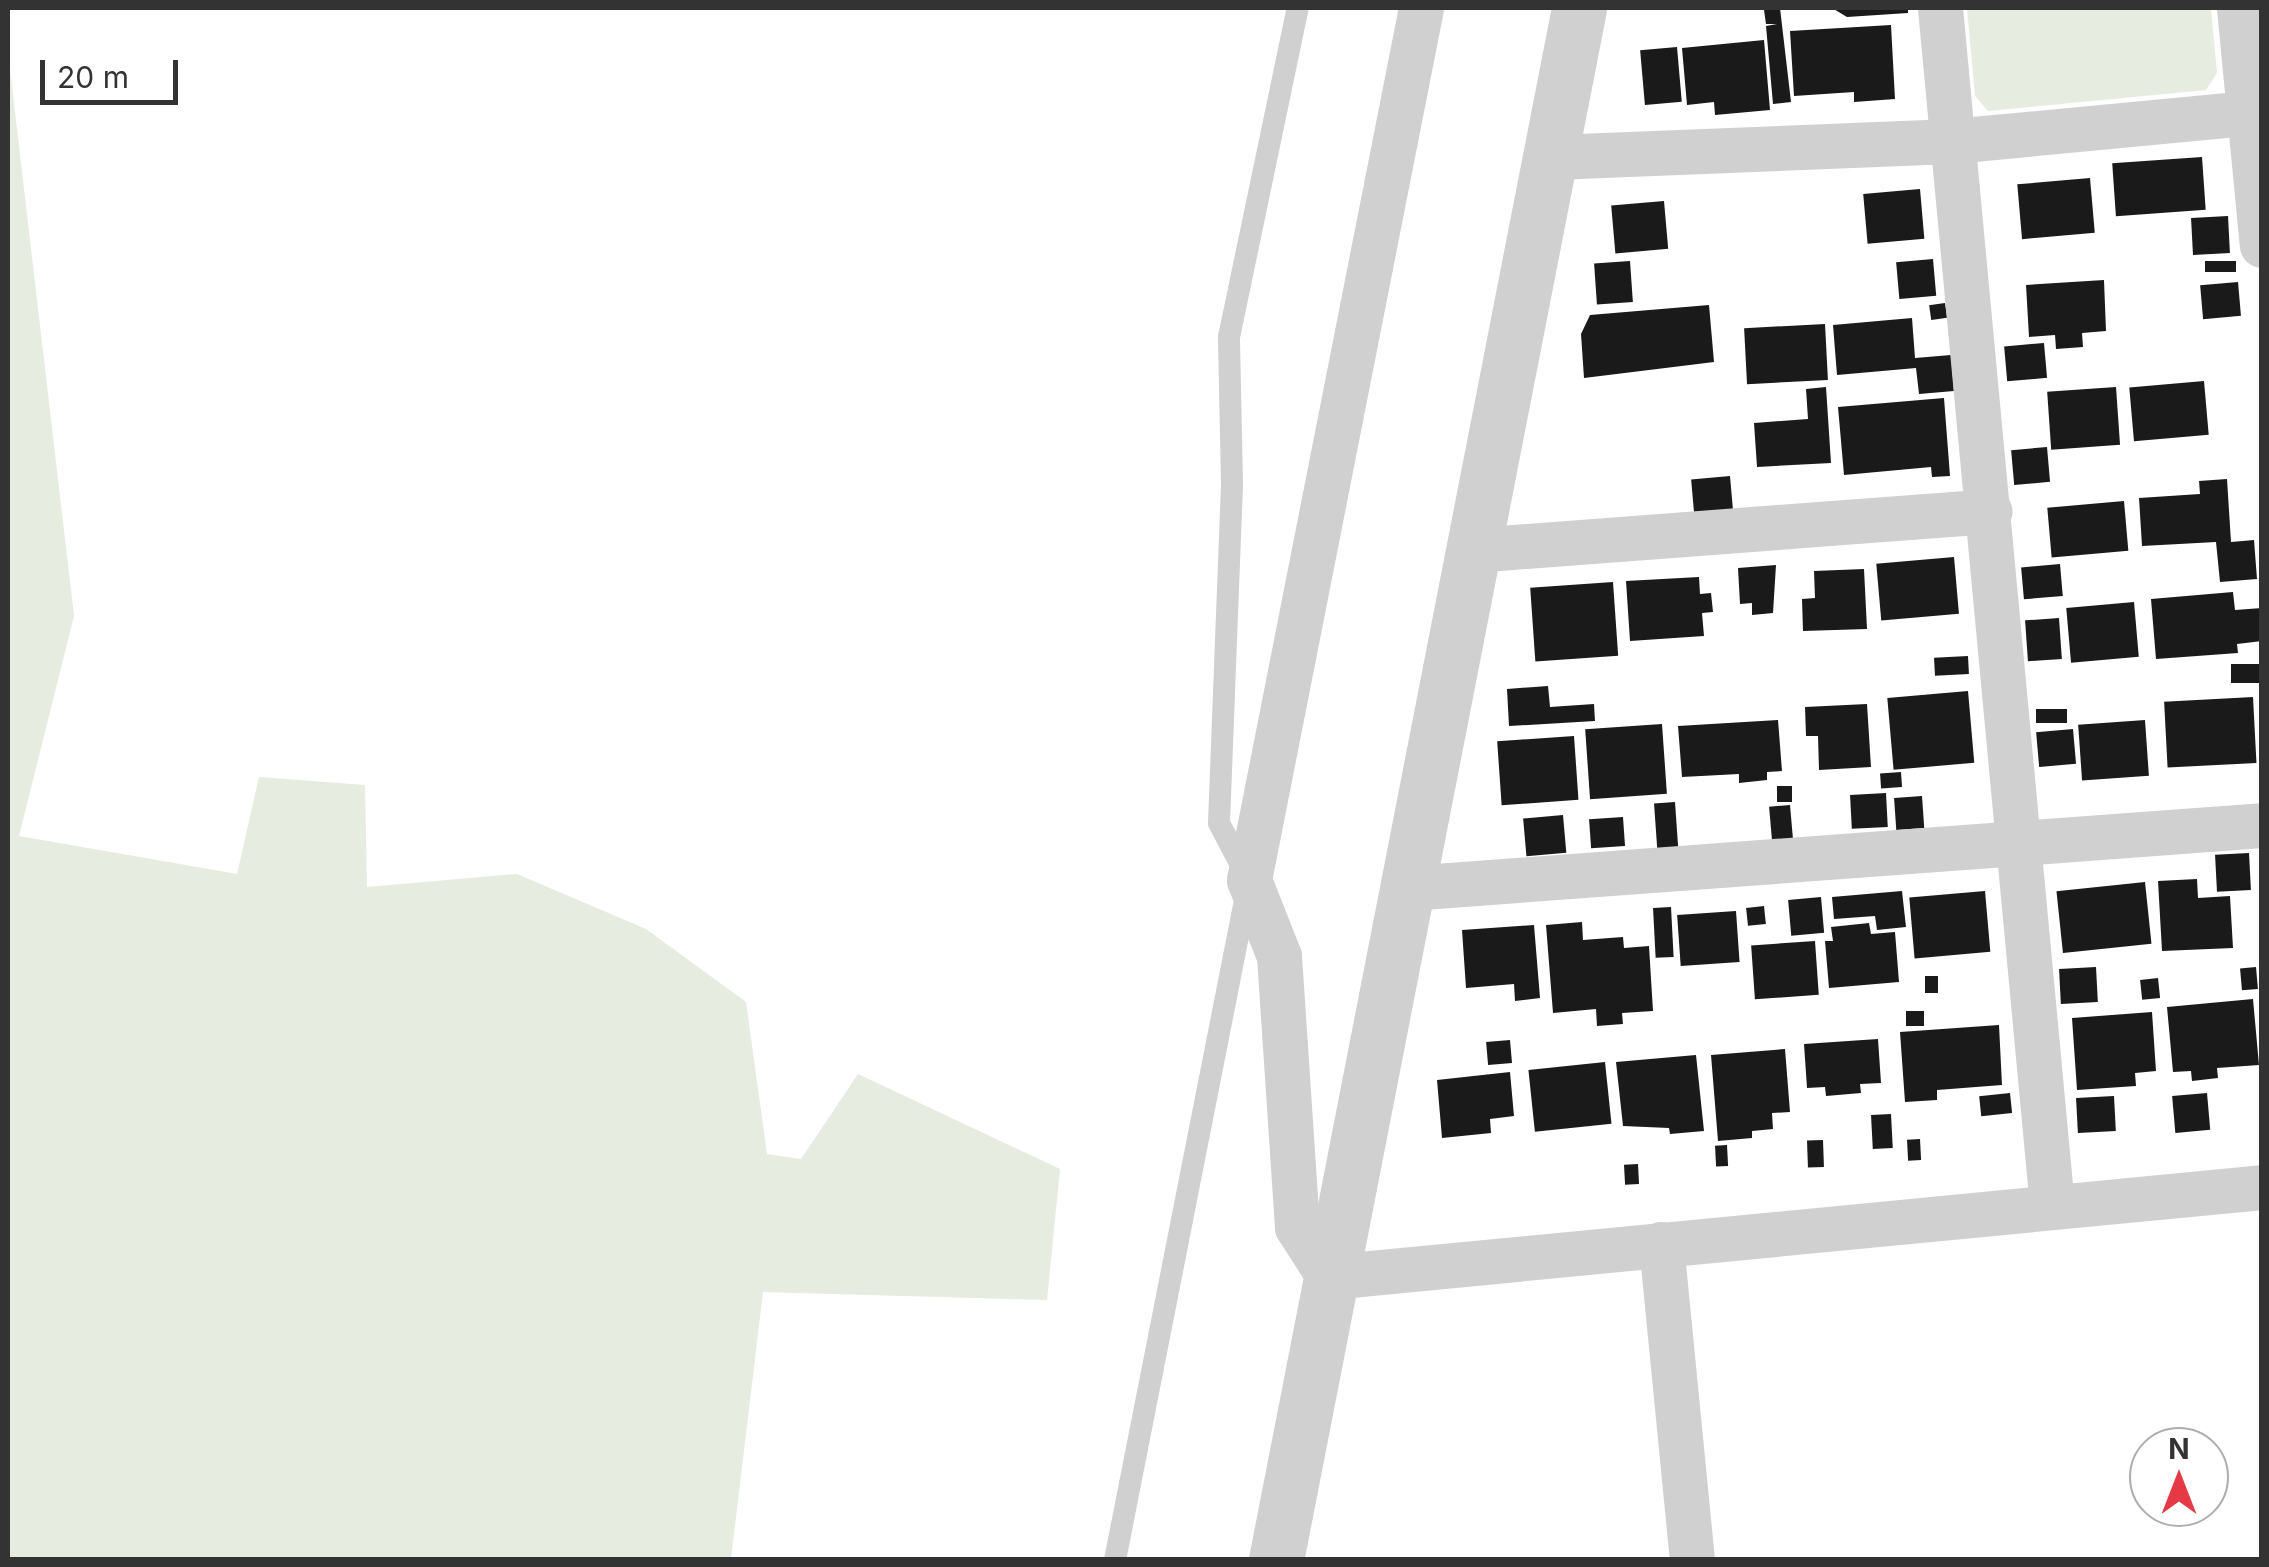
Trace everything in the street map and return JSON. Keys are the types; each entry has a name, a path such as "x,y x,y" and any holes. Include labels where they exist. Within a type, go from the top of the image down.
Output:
{"street":[{"path":"1329,1277 1297,1227 1278,956 1250,880 1421,8"},
{"path":"1276,1560 1553,157 1579,8"},
{"path":"1940,8 1990,511 2052,1208"},
{"path":"2240,8 2262,245"},
{"path":"1553,157 1952,141 2249,113"},
{"path":"1474,550 1990,511"},
{"path":"1409,888 2262,825"},
{"path":"1329,1277 2262,1187"},
{"path":"1661,1244 1692,1560"}],"lane":[{"path":"1116,1560 1250,880 1219,823 1232,484 1229,337 1298,8"}],"shaded area":[{"path":"1967,8 2211,8 2217,73 2206,90 1988,111 1975,96"},
{"path":"8,52 74,616 19,836 237,874 259,777 365,785 367,887 517,874 646,929 746,1002 767,1154 801,1159 858,1074 1060,1169 1047,1300 763,1292 731,1559 8,1559"}],"building":[{"path":"1780,8 1791,102 1773,104 1766,26 1777,24 1766,24 1764,10"},
{"path":"1832,8 1908,8 1908,13 1847,17"},
{"path":"1891,25 1895,99 1854,102 1854,92 1794,96 1790,31"},
{"path":"1764,40 1770,110 1715,115 1714,102 1687,105 1682,48"},
{"path":"1677,47 1682,102 1645,105 1640,50"},
{"path":"2202,157 2206,210 2116,216 2112,163"},
{"path":"2090,178 2095,233 2022,239 2017,184"},
{"path":"1920,189 1924,239 1868,244 1863,194"},
{"path":"1664,201 1668,249 1615,253 1611,206"},
{"path":"2228,216 2230,253 2193,255 2191,218"},
{"path":"1933,259 1936,296 1899,299 1896,262"},
{"path":"1630,261 1633,302 1597,304 1594,264"},
{"path":"2205,261 2236,261 2236,272 2205,272"},
{"path":"2104,280 2106,331 2082,333 2083,347 2056,349 2055,335 2029,337 2026,285"},
{"path":"2238,282 2241,316 2203,319 2200,285"},
{"path":"1945,303 1947,318 1931,320 1929,305"},
{"path":"1709,305 1714,362 1584,378 1581,334 1590,315"},
{"path":"1912,318 1915,358 1951,355 1954,391 1919,394 1916,368 1837,375 1833,325"},
{"path":"1825,324 1828,380 1747,384 1744,328"},
{"path":"2044,343 2047,378 2007,381 2004,346"},
{"path":"2204,381 2209,435 2134,441 2129,388"},
{"path":"1826,387 1831,463 1757,467 1754,423 1808,419 1806,389"},
{"path":"2116,387 2120,445 2051,450 2047,392"},
{"path":"1944,398 1950,476 1932,477 1931,467 1844,475 1838,407"},
{"path":"2047,447 2050,482 2014,485 2011,450"},
{"path":"1730,476 1733,513 1694,516 1691,479"},
{"path":"2227,479 2231,542 2254,540 2257,579 2220,582 2216,542 2142,546 2139,498 2200,494 2199,481"},
{"path":"2124,501 2128,551 2052,558 2047,508"},
{"path":"1954,557 1959,614 1881,621 1876,564"},
{"path":"2060,564 2063,596 2024,599 2021,567"},
{"path":"1776,565 1773,613 1752,615 1752,603 1740,604 1738,568"},
{"path":"1864,569 1867,629 1803,631 1802,599 1815,598 1814,571"},
{"path":"1699,577 1700,594 1711,593 1713,612 1702,613 1704,636 1630,641 1626,581"},
{"path":"1613,582 1618,656 1535,662 1530,588"},
{"path":"2233,592 2235,610 2262,608 2262,641 2237,644 2238,653 2156,659 2151,599"},
{"path":"2134,602 2139,657 2071,663 2066,608"},
{"path":"2059,618 2062,659 2028,661 2025,620"},
{"path":"1968,656 1969,674 1935,676 1934,658"},
{"path":"2231,664 2262,664 2262,683 2231,683"},
{"path":"1548,686 1550,707 1594,704 1595,721 1509,726 1507,689"},
{"path":"1968,691 1974,763 1894,770 1887,698"},
{"path":"2253,697 2256,763 2168,768 2164,702"},
{"path":"1867,704 1871,767 1819,770 1818,736 1806,736 1805,707"},
{"path":"2036,709 2067,709 2067,723 2036,723"},
{"path":"1778,720 1782,771 1767,772 1767,780 1739,783 1739,774 1682,777 1678,726"},
{"path":"2145,720 2149,776 2082,781 2078,725"},
{"path":"1662,724 1667,794 1590,799 1585,729"},
{"path":"2073,729 2076,764 2039,767 2036,732"},
{"path":"1574,736 1578,800 1502,805 1497,741"},
{"path":"1901,772 1902,787 1881,788 1880,773"},
{"path":"1777,786 1792,786 1792,802 1777,802"},
{"path":"1886,793 1888,827 1852,829 1850,795"},
{"path":"1922,796 1924,828 1896,830 1894,798"},
{"path":"1675,802 1678,850 1657,851 1654,803"},
{"path":"1790,805 1793,843 1772,845 1769,807"},
{"path":"1563,815 1566,853 1526,856 1523,818"},
{"path":"1623,817 1625,846 1591,848 1589,819"},
{"path":"2249,853 2251,890 2217,892 2215,855"},
{"path":"2197,879 2198,898 2230,896 2233,948 2162,951 2158,881"},
{"path":"2145,882 2151,944 2063,953 2056,891"},
{"path":"1902,891 1906,927 1877,930 1875,916 1834,919 1832,897"},
{"path":"1985,891 1990,952 1915,958 1909,898"},
{"path":"1821,897 1824,933 1791,936 1788,900"},
{"path":"1764,906 1766,924 1748,926 1746,908"},
{"path":"1671,907 1674,957 1656,958 1653,908"},
{"path":"1736,911 1740,962 1681,966 1677,915"},
{"path":"1582,922 1583,940 1623,937 1624,948 1649,946 1653,1011 1622,1013 1623,1024 1597,1026 1596,1009 1553,1013 1546,925"},
{"path":"1869,923 1871,934 1895,932 1899,982 1829,988 1825,941 1833,941 1831,927"},
{"path":"1534,925 1540,998 1515,1001 1514,984 1466,988 1462,930"},
{"path":"1815,941 1819,995 1755,999 1751,945"},
{"path":"2096,967 2098,1002 2061,1004 2059,969"},
{"path":"2256,967 2258,989 2242,990 2240,968"},
{"path":"1925,976 1938,976 1938,993 1925,993"},
{"path":"2158,978 2160,998 2142,1000 2140,980"},
{"path":"2253,999 2259,1065 2217,1068 2218,1078 2192,1081 2191,1071 2173,1072 2167,1007"},
{"path":"1906,1011 1924,1011 1924,1026 1906,1026"},
{"path":"2152,1012 2156,1071 2135,1073 2136,1086 2077,1090 2072,1018"},
{"path":"1999,1025 2002,1085 1937,1090 1937,1100 1905,1102 1900,1032"},
{"path":"1878,1039 1881,1083 1860,1084 1861,1093 1826,1096 1825,1087 1807,1088 1804,1044"},
{"path":"1510,1040 1512,1063 1488,1065 1486,1042"},
{"path":"1785,1049 1790,1112 1772,1113 1773,1129 1752,1131 1752,1138 1718,1141 1711,1055"},
{"path":"1696,1055 1704,1131 1670,1134 1669,1128 1623,1126 1616,1062"},
{"path":"1605,1062 1611,1124 1535,1132 1528,1070"},
{"path":"1510,1072 1514,1116 1490,1119 1491,1133 1442,1138 1437,1080"},
{"path":"2010,1093 2012,1113 1981,1116 1979,1096"},
{"path":"2207,1093 2210,1130 2175,1133 2172,1096"},
{"path":"2114,1096 2116,1131 2078,1133 2076,1098"},
{"path":"1891,1114 1893,1148 1873,1149 1871,1115"},
{"path":"1920,1139 1921,1160 1908,1161 1907,1140"},
{"path":"1823,1140 1824,1167 1808,1168 1807,1141"},
{"path":"1727,1145 1728,1166 1716,1167 1715,1146"},
{"path":"1638,1164 1639,1184 1625,1185 1624,1165"}]}
